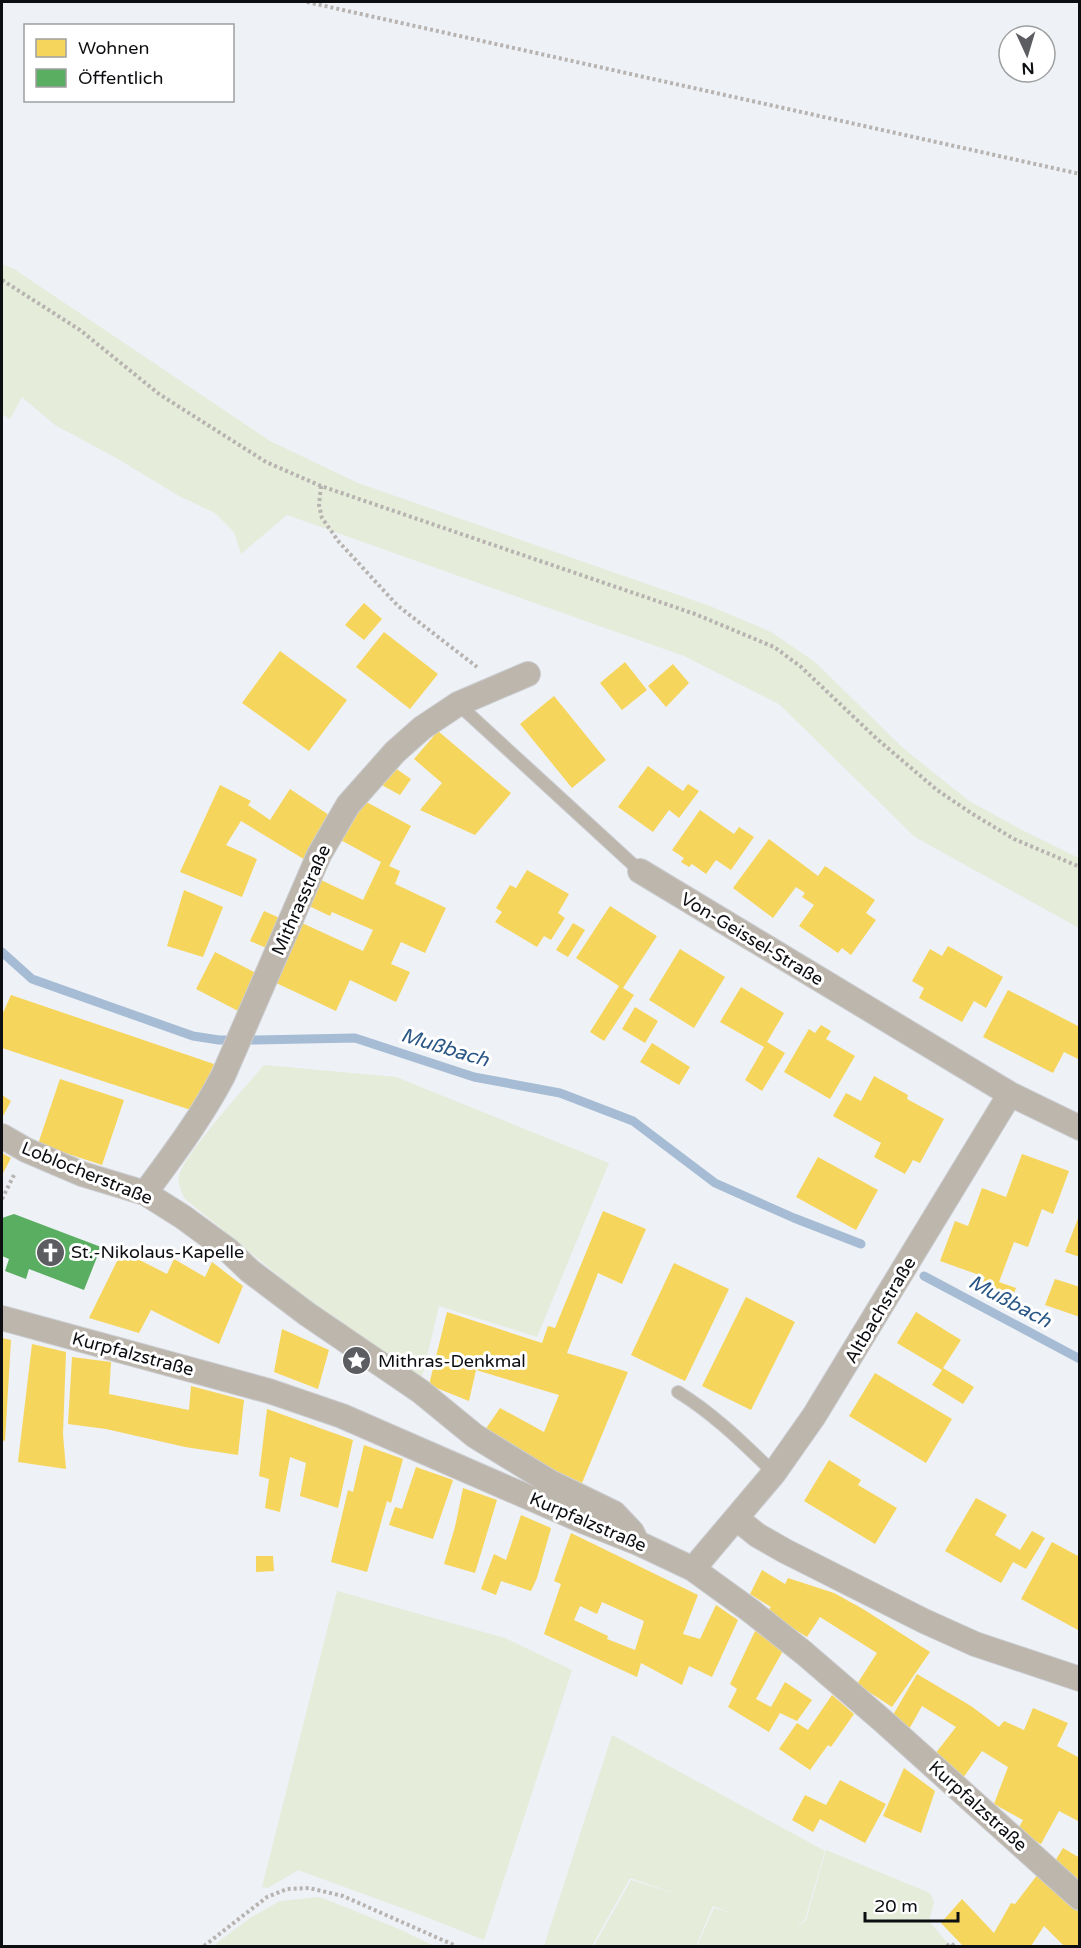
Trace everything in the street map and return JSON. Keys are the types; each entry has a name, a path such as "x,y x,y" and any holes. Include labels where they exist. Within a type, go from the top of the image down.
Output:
{"street":[{"name":"Mithrasstraße","path":"145,1193 208,1105 223,1076 320,855 348,805 395,752 422,728 458,704 528,674"},
{"name":"Von-Geissel-Straße","path":"640,871 1010,1094 1080,1128"},
{"name":"Altbachstraße","path":"693,1569 774,1473 842,1373 1010,1094"},
{"name":"Loblocherstraße","path":"2,1136 26,1150 82,1173 145,1193 206,1232 250,1271 307,1314 420,1391 475,1436 550,1482 614,1513 632,1532 638,1543"},
{"name":"Kurpfalzstraße","path":"2,1318 268,1391 342,1416 638,1543 693,1569 752,1611 883,1720 1080,1898"},
{"path":"736,1518 757,1535 785,1551 924,1621 975,1644 1080,1679"}],"lane":[{"name":"Von-Geissel-Straße","path":"458,704 640,871"},
{"path":"678,1392 733,1434 774,1473"}],"path":[{"path":"308,2 1080,174"},
{"path":"2,280 80,330 159,394 266,462 321,486 695,614 774,648 800,666 877,739 937,790 1014,839 1080,867"},
{"path":"321,486 319,505 322,518 339,542 398,606 476,666 498,686"},
{"path":"2,1199 18,1168"},
{"path":"204,1947 267,1897 287,1889 309,1888 343,1896 456,1947"},
{"path":"947,1947 951,1943 954,1947"}],"green space":[{"path":"2,264 14,269 270,441 358,483 710,606 771,632 815,662 903,748 969,801 1079,858 1079,928 915,837 779,704 684,656 287,515 241,554 234,532 215,513 179,496 55,425 22,397 10,419 2,414"},
{"path":"264,1065 396,1077 609,1163 537,1337 439,1306 422,1377 320,1310 184,1198 179,1184 183,1166 203,1137"},
{"path":"337,1591 505,1638 572,1670 484,1940 298,1870 268,1888 262,1887"},
{"path":"612,1735 825,1851 805,1919 794,1929 806,1920 826,1850 930,1893 934,1902 929,1921 950,1946 697,1946 714,1908 731,1913 713,1906 696,1946 594,1946 631,1880 683,1896 630,1878 592,1946 544,1946"},
{"path":"320,1897 434,1946 213,1946 250,1918 280,1901"}],"building: Wohnen":[{"path":"364,603 382,619 364,640 345,625"},
{"path":"384,632 438,674 410,709 356,667"},
{"path":"280,651 347,700 309,751 242,703"},
{"path":"625,662 647,690 622,710 600,683"},
{"path":"673,664 689,683 666,707 648,686"},
{"path":"554,696 606,760 572,788 520,724"},
{"path":"438,731 511,793 475,835 420,810 442,783 414,759"},
{"path":"648,766 683,791 688,784 699,791 679,818 669,810 653,832 618,807"},
{"path":"395,768 411,779 400,795 380,784"},
{"path":"220,785 251,801 248,805 270,820 290,789 332,817 307,861 241,821 226,845 257,859 242,897 180,872"},
{"path":"359,798 411,826 389,866 400,871 395,884 446,908 425,953 401,942 391,964 410,972 396,1002 350,980 336,1011 274,982 302,923 363,951 373,930 332,912 330,916 309,906 321,880 363,900 381,862 337,838"},
{"path":"700,810 734,834 739,827 754,837 731,870 716,860 706,874 692,864 689,867 681,862 684,858 672,850"},
{"path":"769,839 818,876 825,866 875,900 866,913 876,920 851,955 842,948 838,953 799,926 814,905 802,897 805,893 796,887 773,918 733,888"},
{"path":"527,870 569,894 558,913 565,918 551,940 544,936 537,947 495,922 502,912 496,908 510,885 516,888"},
{"path":"184,890 223,907 203,957 167,946"},
{"path":"610,906 657,936 623,988 634,995 604,1041 590,1032 619,986 576,958"},
{"path":"264,911 282,919 269,949 250,941"},
{"path":"573,923 585,930 568,957 556,950"},
{"path":"948,946 1003,977 986,1008 974,1001 962,1022 919,998 924,988 912,981 930,949 942,956"},
{"path":"680,949 725,977 694,1028 649,1000"},
{"path":"215,952 260,975 240,1012 196,989"},
{"path":"741,987 784,1013 767,1042 785,1053 762,1091 745,1080 764,1047 720,1022"},
{"path":"1008,990 1080,1027 1080,1060 1064,1052 1053,1073 983,1037"},
{"path":"11,995 214,1064 194,1111 2,1048 2,1015"},
{"path":"635,1007 658,1021 645,1043 622,1029"},
{"path":"821,1025 831,1031 826,1039 855,1056 830,1099 784,1072 809,1029 815,1033"},
{"path":"652,1043 690,1067 679,1085 640,1062"},
{"path":"874,1076 908,1095 907,1099 944,1119 920,1163 913,1160 905,1174 874,1157 881,1143 833,1116 846,1093 861,1101"},
{"path":"60,1079 124,1100 102,1165 38,1144"},
{"path":"2,1095 11,1101 2,1118"},
{"path":"2,1153 11,1158 2,1175"},
{"path":"1022,1154 1069,1171 1053,1214 1042,1209 1028,1247 1014,1242 999,1282 1016,1288 1011,1301 980,1290 985,1277 940,1261 955,1221 968,1226 982,1188 1006,1197"},
{"path":"818,1157 878,1190 856,1230 796,1197"},
{"path":"603,1211 646,1229 622,1284 598,1273 567,1353 628,1372 582,1483 532,1460 485,1430 500,1408 544,1432 559,1395 476,1370 469,1401 429,1385 447,1312 542,1343 548,1326 555,1328"},
{"path":"1080,1216 1080,1257 1065,1252"},
{"path":"122,1251 167,1274 174,1259 205,1277 212,1262 243,1286 219,1344 151,1310 139,1333 89,1318"},
{"path":"674,1263 729,1289 685,1381 631,1355"},
{"path":"1055,1279 1080,1287 1080,1317 1045,1305"},
{"path":"746,1297 795,1322 751,1410 702,1386"},
{"path":"916,1312 961,1340 943,1368 974,1387 963,1404 932,1385 942,1370 897,1343"},
{"path":"282,1329 329,1350 318,1389 274,1372"},
{"path":"2,1338 11,1340 5,1441 2,1440"},
{"path":"32,1344 66,1352 63,1434 66,1469 18,1462"},
{"path":"72,1357 111,1362 109,1394 189,1410 191,1386 244,1400 238,1455 185,1447 106,1429 68,1424"},
{"path":"875,1373 952,1419 926,1463 849,1416"},
{"path":"267,1409 353,1440 338,1508 300,1496 306,1463 290,1457 280,1512 265,1508 269,1479 259,1476"},
{"path":"364,1445 403,1459 391,1503 387,1501 367,1572 331,1562 348,1490 353,1492"},
{"path":"829,1460 861,1480 858,1485 897,1508 875,1544 804,1501"},
{"path":"416,1467 453,1480 433,1539 389,1525 395,1507 402,1509"},
{"path":"463,1488 497,1500 475,1573 444,1564"},
{"path":"976,1498 1007,1515 995,1535 1020,1550 1032,1531 1045,1538 1026,1569 1013,1562 1001,1583 945,1551"},
{"path":"521,1515 551,1528 531,1591 501,1581 496,1595 481,1589 494,1554 506,1560"},
{"path":"571,1533 698,1595 683,1634 700,1639 716,1605 738,1620 712,1677 689,1666 682,1685 641,1663 637,1677 544,1634 561,1584 554,1581","holes":["602,1602 644,1621 635,1650 607,1639 608,1636 574,1620 580,1606 597,1614"]},
{"path":"1052,1542 1080,1557 1078,1630 1021,1599"},
{"path":"256,1556 273,1556 274,1571 256,1572"},
{"path":"762,1570 785,1584 788,1578 834,1593 930,1652 892,1707 857,1684 877,1653 820,1617 807,1637 767,1612 771,1607 750,1594"},
{"path":"756,1629 784,1649 756,1699 771,1707 785,1682 812,1700 797,1721 780,1713 769,1732 728,1707 737,1689 730,1684"},
{"path":"917,1674 971,1706 999,1727 1004,1721 1024,1730 1033,1708 1068,1723 1057,1746 1080,1758 1080,1822 1059,1811 1041,1844 1017,1831 1023,1820 994,1804 1008,1767 982,1751 963,1778 935,1754 956,1727 922,1706 908,1731 890,1720"},
{"path":"832,1695 854,1714 831,1747 828,1745 810,1770 779,1749 797,1723 808,1730"},
{"path":"904,1768 935,1791 921,1833 883,1816"},
{"path":"840,1780 886,1804 865,1843 820,1819 813,1832 792,1820 805,1795 826,1805"},
{"path":"1063,1848 1080,1858 1080,1888 1052,1866"},
{"path":"1038,1874 1080,1913 1080,1946 1064,1946 1044,1926 1031,1946 963,1946 941,1923 962,1899 994,1933 1011,1903 1015,1904"}],"building: Öffentlich":[{"name":"St.-Nikolaus-Kapelle","path":"14,1214 101,1247 84,1290 29,1269 26,1279 5,1271 9,1259 2,1256 2,1218"}],"waterway":[{"name":"Mußbach","path":"2,952 32,979 193,1036 219,1040 355,1038 474,1077 560,1093 633,1121 715,1183 794,1218 861,1244"},
{"name":"Mußbach","path":"924,1276 1080,1359"}],"place":[{"name":"St.-Nikolaus-Kapelle","path":"50,1252"},
{"name":"Mithras-Denkmal","path":"357,1361"}]}
